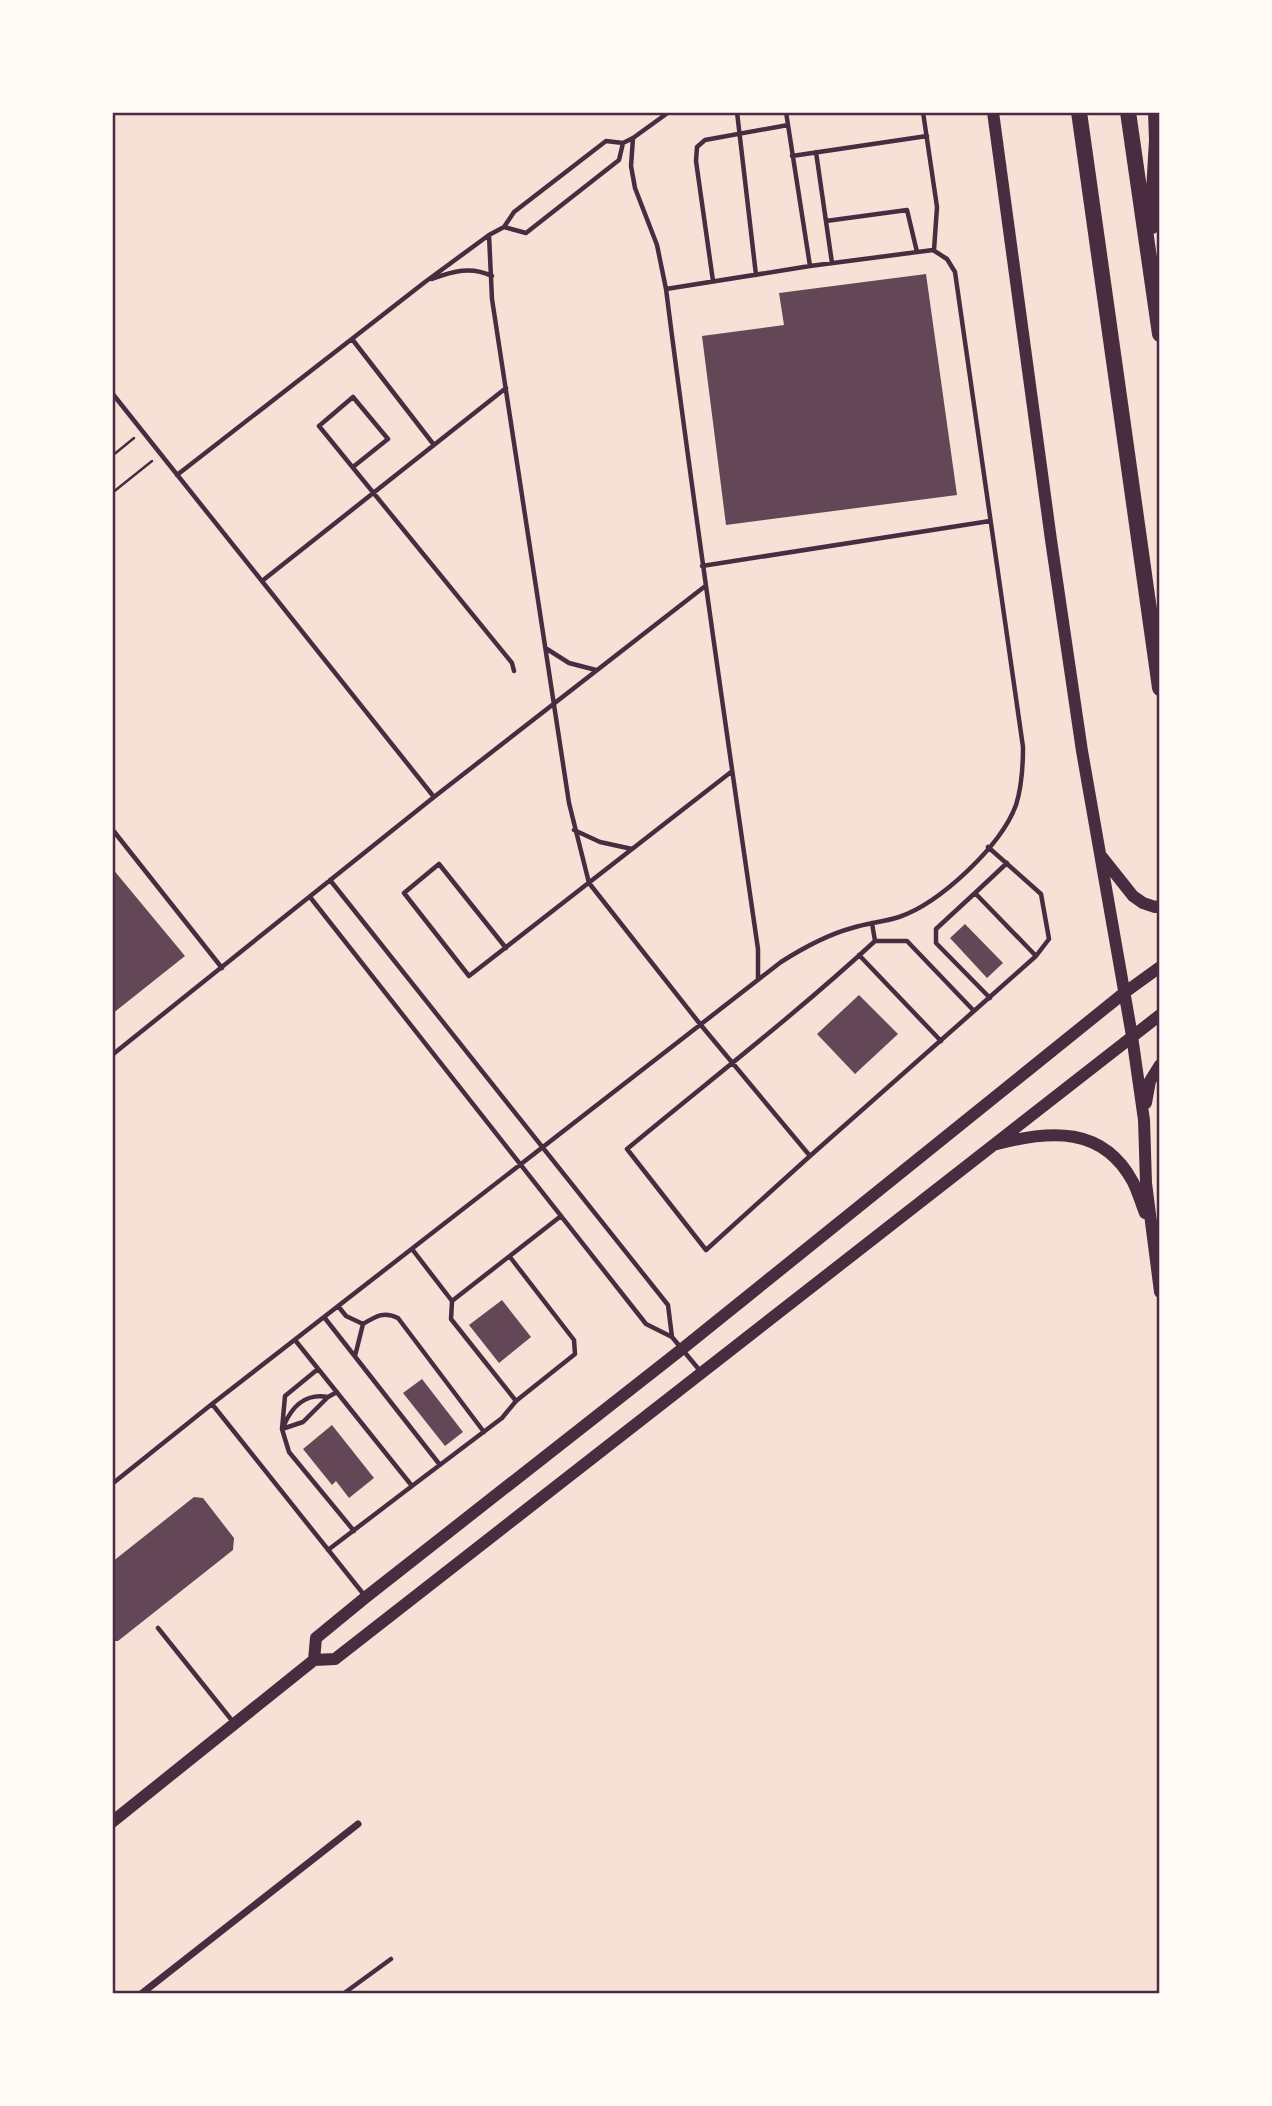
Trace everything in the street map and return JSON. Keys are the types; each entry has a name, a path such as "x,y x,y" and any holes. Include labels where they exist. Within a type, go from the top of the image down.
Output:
{"highway":[{"path":"1079,112 1160,688"},
{"path":"1128,112 1160,334"},
{"path":"1150,260 1157,140 1156,112"}],"main road":[{"path":"993,112 1051,540 1144,1120 1146,1183 1160,1292"},
{"path":"1100,854 1136,899 1155,907 1160,905"},
{"path":"314,1660 316,1638 366,1597 682,1349 1124,993 1160,967"},
{"path":"112,1822 314,1660 335,1659 1160,1015"},
{"path":"1144,1120 1150,1081 1160,1065"},
{"path":"990,1146 1027,1136 1049,1134 1066,1134 1092,1142 1112,1157 1133,1182 1152,1233"}],"street":[{"path":"141,1994 358,1824"}],"lane":[{"path":"177,475 425,282 504,227 514,212 606,141 623,143 668,112"},
{"path":"737,112 756,275"},
{"path":"786,112 810,266"},
{"path":"923,112 937,208 933,250"},
{"path":"713,281 696,161 698,147 705,140 788,125"},
{"path":"792,156 927,136"},
{"path":"633,138 631,166 635,188 657,245 666,289 704,587 716,650 758,949 758,980"},
{"path":"504,227 526,233 618,160 623,143"},
{"path":"816,152 832,263"},
{"path":"826,221 907,210 917,252"},
{"path":"489,235 492,299 574,830 589,883 700,1024 810,1156"},
{"path":"112,1484 700,1024 807,945 852,928 900,917 934,898 958,880 988,847 1015,808 1021,788 1023,747 955,272 947,259 933,250 666,289"},
{"path":"425,282 451,272 470,269 492,276"},
{"path":"352,339 434,445"},
{"path":"262,581 506,388"},
{"path":"112,393 434,797"},
{"path":"353,467 387,439 353,397 319,426 512,663 514,671"},
{"path":"702,566 990,521"},
{"path":"112,1055 434,797 704,587"},
{"path":"547,648 569,663 597,670"},
{"path":"506,948 439,864 404,893 469,976 506,948 732,771"},
{"path":"112,829 222,968"},
{"path":"574,830 600,842 633,849"},
{"path":"974,1011 907,941 875,941 627,1149 706,1250 990,998 1036,956 1049,939 1041,894 988,847"},
{"path":"990,998 936,943 936,929 1007,863"},
{"path":"330,880 668,1305 672,1337"},
{"path":"975,893 1036,956"},
{"path":"310,897 646,1324 672,1337 701,1372"},
{"path":"872,923 875,941"},
{"path":"859,956 941,1041"},
{"path":"453,1301 561,1216"},
{"path":"411,1249 453,1301 452,1319 516,1401"},
{"path":"328,1550 502,1418 516,1401 575,1354 575,1340 510,1257"},
{"path":"338,1306 346,1316 363,1324"},
{"path":"355,1356 363,1324 377,1315 390,1314 398,1318 484,1432"},
{"path":"324,1317 440,1465"},
{"path":"295,1340 411,1486"},
{"path":"318,1369 285,1396 282,1429 289,1452 354,1531"},
{"path":"282,1429 303,1422 328,1397 337,1392"},
{"path":"282,1429 296,1405 316,1395 328,1397"},
{"path":"212,1404 366,1597"},
{"path":"158,1628 234,1724"},
{"path":"343,1994 391,1959"}],"path":[{"path":"112,456 135,438 141,445"},
{"path":"112,493 153,460 147,453"}],"building":[{"path":"926,274 957,495 726,525 702,336 784,325 779,293"},
{"path":"112,868 185,956 112,1014"},
{"path":"965,924 1003,963 987,978 950,938"},
{"path":"859,995 898,1034 855,1074 817,1034"},
{"path":"502,1300 531,1337 499,1363 469,1325"},
{"path":"422,1379 463,1432 445,1446 403,1393"},
{"path":"332,1425 374,1478 349,1498 336,1481 332,1485 303,1449"},
{"path":"194,1497 203,1498 234,1538 233,1550 118,1641 112,1641 112,1562"}]}
